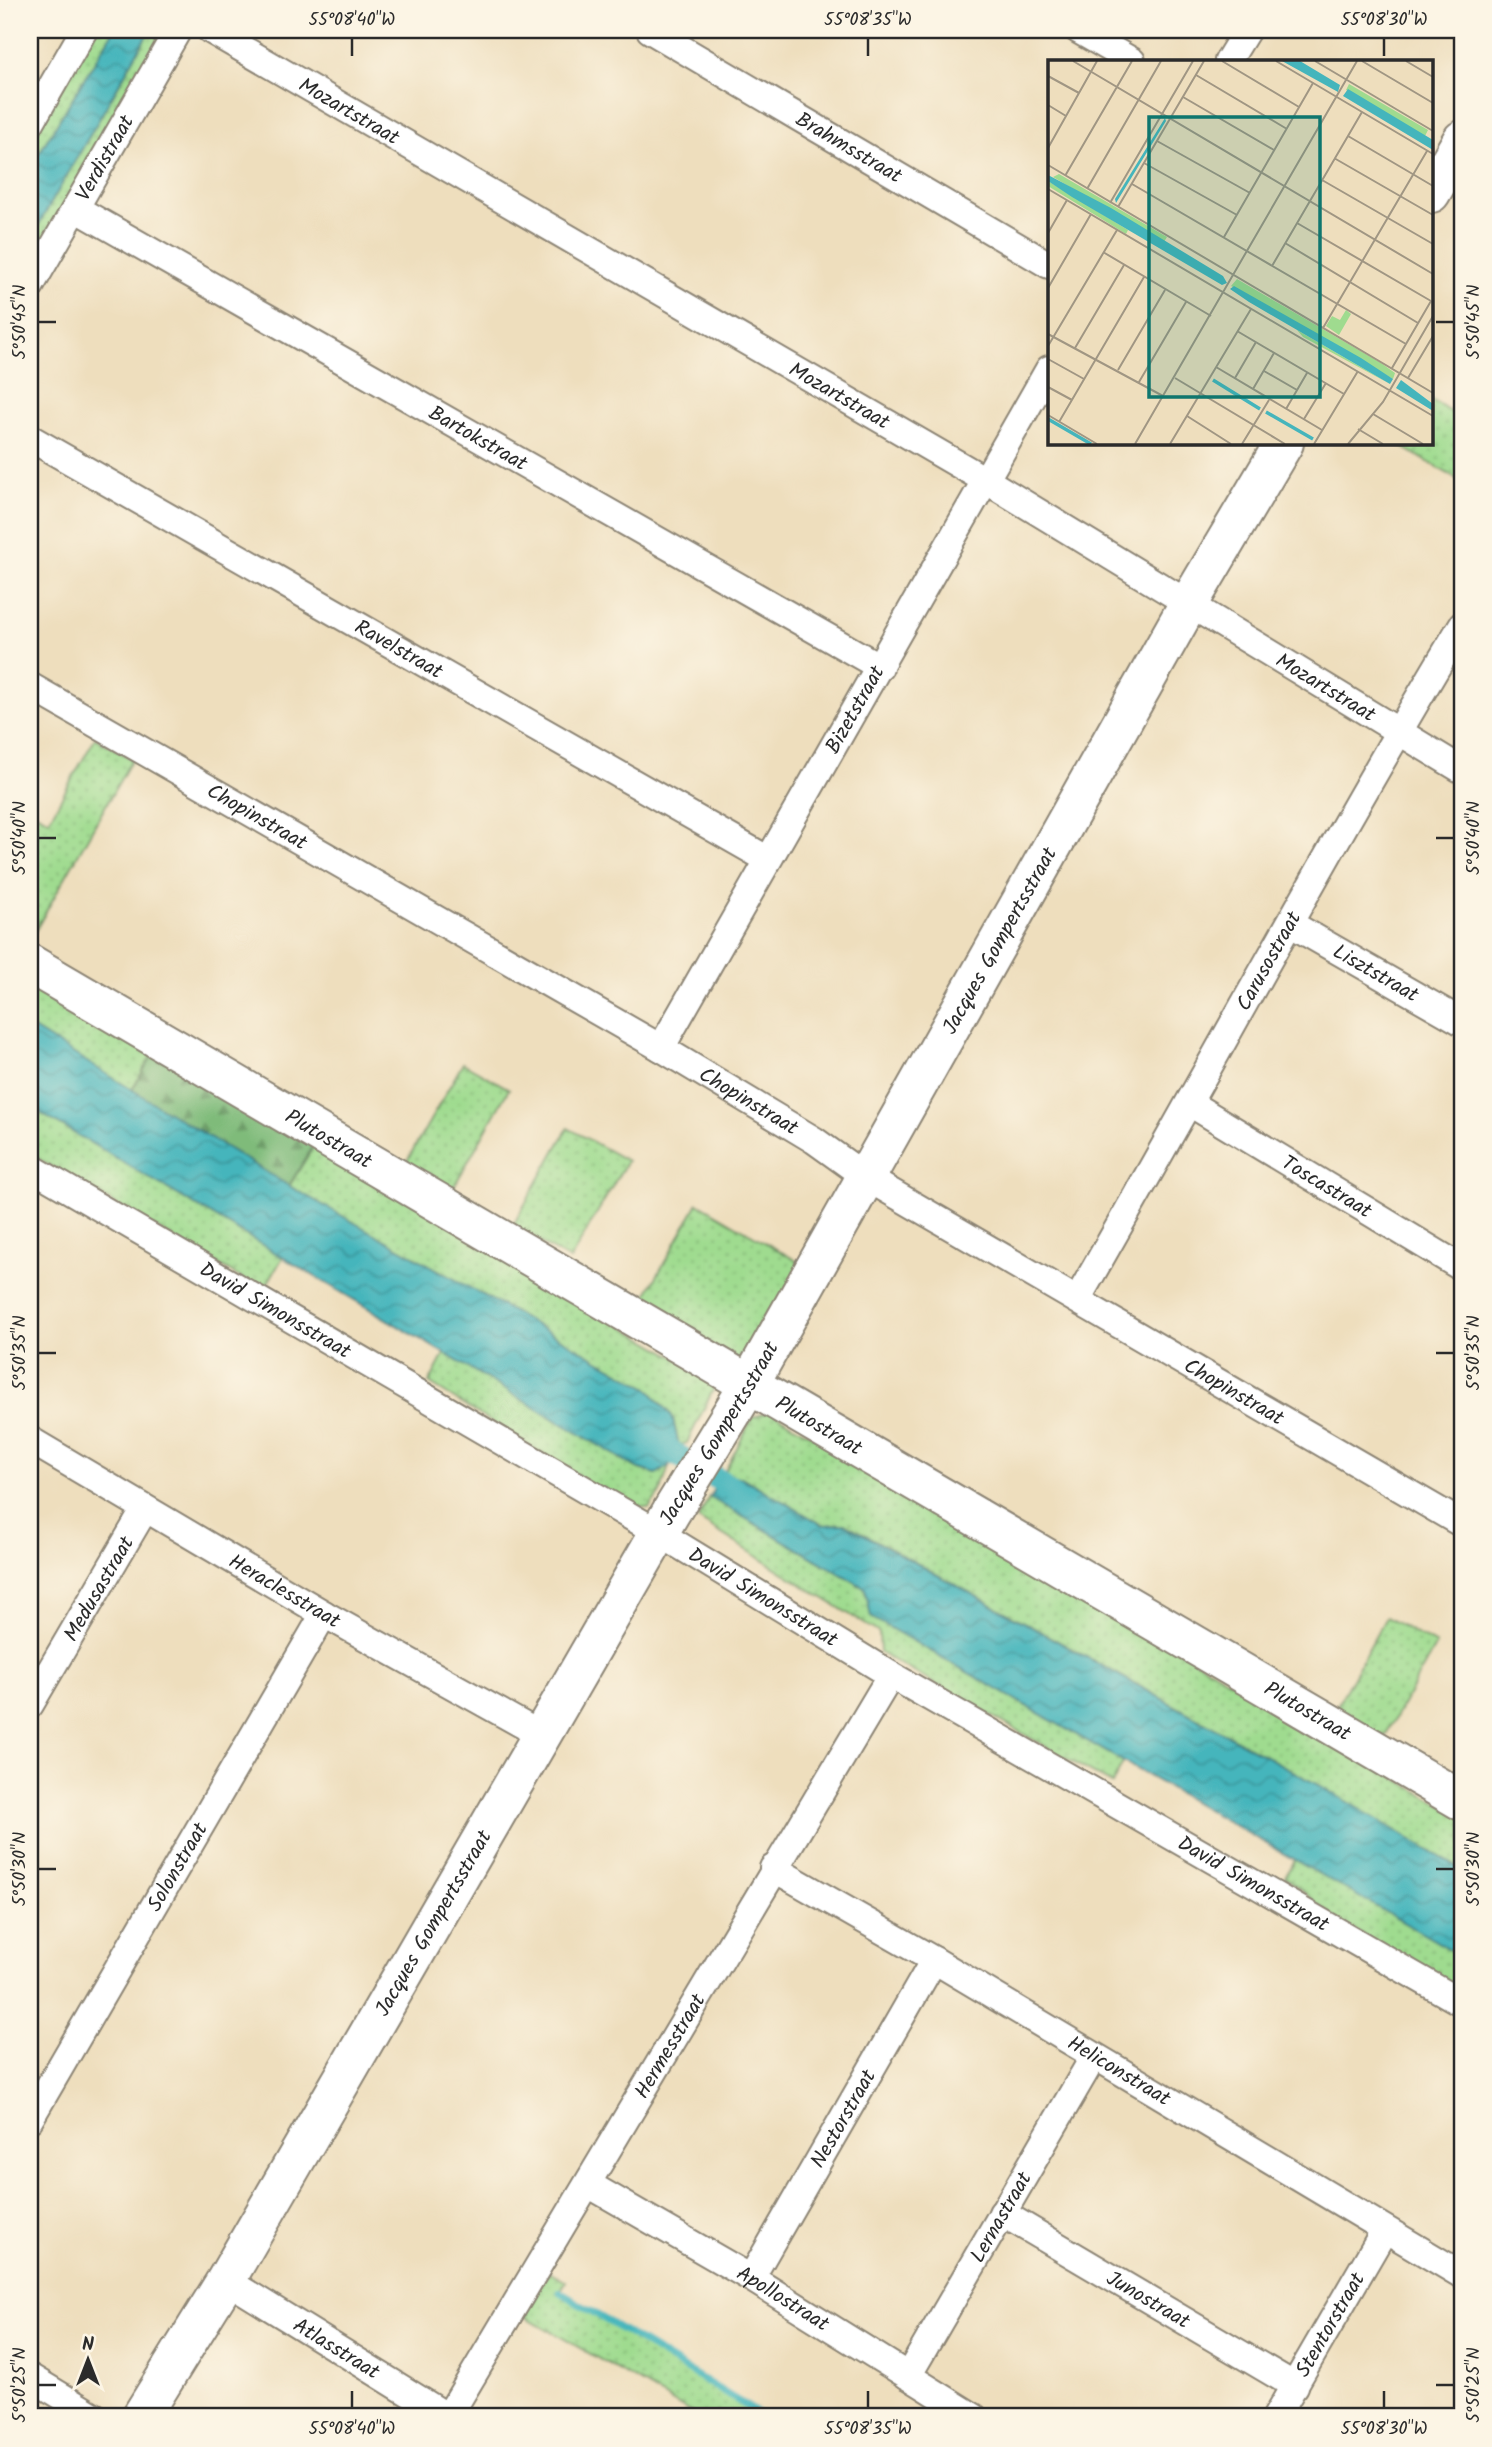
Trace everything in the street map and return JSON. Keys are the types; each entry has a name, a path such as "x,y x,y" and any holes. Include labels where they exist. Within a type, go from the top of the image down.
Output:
{"street":[{"path":"30,124 84,30"},
{"name":"Verdistraat","path":"30,288 178,30"},
{"name":"Mozartstraat","path":"210,30 987,481 1462,770"},
{"name":"Brahmsstraat","path":"650,30 1048,264"},
{"path":"1078,30 1130,60"},
{"path":"1229,60 1247,30"},
{"path":"1432,191 1462,140"},
{"name":"Bartokstraat","path":"76,209 880,667"},
{"name":"Bizetstraat","path":"661,1048 1048,371"},
{"name":"Ravelstraat","path":"30,438 767,859"},
{"name":"Jacques Gompertsstraat","path":"141,2417 226,2280 541,1735 742,1396 1188,605 1283,444"},
{"name":"Carusostraat","path":"1078,1298 1191,1104 1397,732 1462,625"},
{"name":"Chopinstraat","path":"30,686 661,1048 814,1140 867,1178 1078,1298 1462,1524"},
{"name":"Lisztstraat","path":"1290,923 1462,1023"},
{"name":"Plutostraat","path":"30,964 742,1396 1462,1801"},
{"name":"Toscastraat","path":"1191,1104 1462,1268"},
{"name":"David Simonsstraat","path":"30,1167 665,1523 891,1675 1462,2003"},
{"name":"Heraclesstraat","path":"30,1440 324,1614 541,1735"},
{"name":"Medusastraat","path":"30,1705 145,1509"},
{"name":"Solonstraat","path":"30,2119 324,1614"},
{"name":"Hermesstraat","path":"448,2417 773,1868 891,1675"},
{"name":"Heliconstraat","path":"773,1868 934,1960 1093,2058 1462,2275"},
{"name":"Nestorstraat","path":"751,2278 934,1960"},
{"name":"Lernastraat","path":"908,2376 1093,2058"},
{"name":"Apollostraat","path":"588,2184 751,2278 974,2417"},
{"name":"Junostraat","path":"1002,2213 1295,2386"},
{"name":"Stentorstraat","path":"1276,2417 1384,2231"},
{"name":"Atlasstraat","path":"226,2280 448,2417"},
{"path":"30,2377 96,2417"}],"green space":[{"path":"95,30 114,30 30,168 30,142"},
{"path":"150,30 165,30 30,268 30,240"},
{"path":"1432,401 1462,419 1462,482 1398,444 1432,444"},
{"path":"95,738 132,759 30,940 30,810 49,820"},
{"path":"30,975 156,1049 132,1090 30,1027"},
{"path":"156,1049 314,1145 289,1186 132,1090"},
{"path":"463,1063 509,1089 452,1190 405,1164"},
{"path":"30,1107 283,1257 263,1291 30,1154"},
{"path":"568,1128 627,1161 570,1260 512,1227"},
{"path":"314,1145 706,1375 714,1388 687,1443 679,1445 672,1416 648,1388 289,1186"},
{"path":"698,1203 802,1264 741,1362 639,1308"},
{"path":"445,1353 637,1468 656,1474 669,1466 661,1491 649,1508 629,1505 604,1493 429,1383"},
{"path":"770,1411 1462,1817 1462,1870 1329,1791 846,1524 823,1525 741,1477 722,1477 752,1418"},
{"path":"709,1497 865,1588 872,1617 1124,1761 1112,1784 880,1653 879,1633 698,1519"},
{"path":"1386,1617 1436,1645 1384,1738 1334,1711"},
{"path":"1295,1858 1462,1956 1462,1992 1343,1924 1285,1877"},
{"path":"549,2271 566,2281 560,2292 764,2417 699,2417 525,2316"}],"water":[{"path":"114,30 150,30 30,240 30,168"},
{"path":"30,1027 289,1186 648,1388 672,1416 679,1445 669,1466 656,1474 637,1468 30,1107"},
{"path":"722,1477 741,1477 823,1525 845,1524 1329,1791 1462,1870 1462,1956 871,1617 865,1588 709,1497"}],"waterway":[{"path":"649,1438 746,1496"},
{"path":"560,2292 764,2417"}]}
